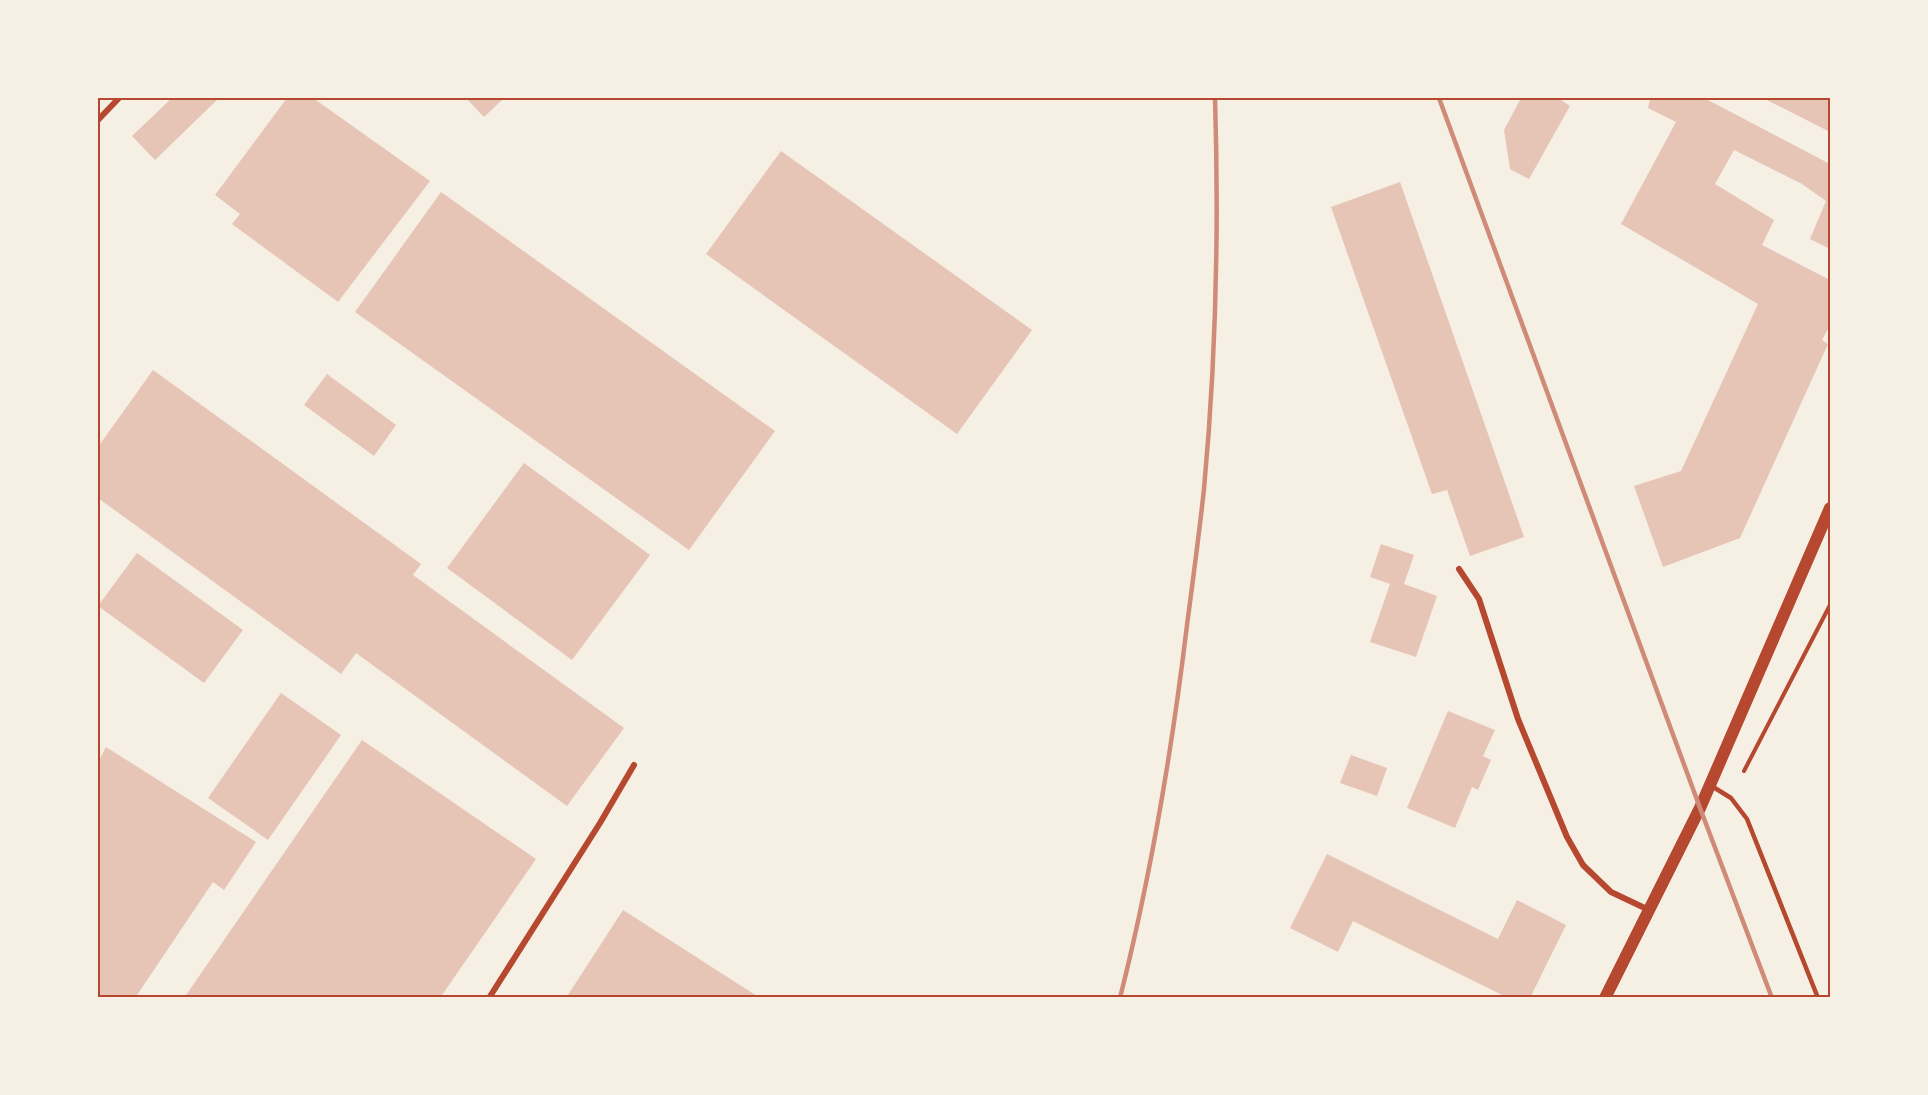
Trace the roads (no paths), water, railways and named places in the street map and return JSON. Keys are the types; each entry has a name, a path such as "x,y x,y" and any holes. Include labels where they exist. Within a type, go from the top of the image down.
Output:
{"main road":[{"path":"1605,998 1710,785 1830,508"}],"street":[{"path":"98,120 119,98"},
{"path":"1459,569 1479,600 1518,719 1567,837 1583,865 1611,892 1649,910"},
{"path":"489,998 634,765"}],"lane":[{"path":"1710,785 1731,798 1748,819 1818,998"}],"railway":[{"path":"1120,998 1151,859 1167,766 1204,489 1216,294 1215,98"},
{"path":"1439,98 1772,998"}]}
